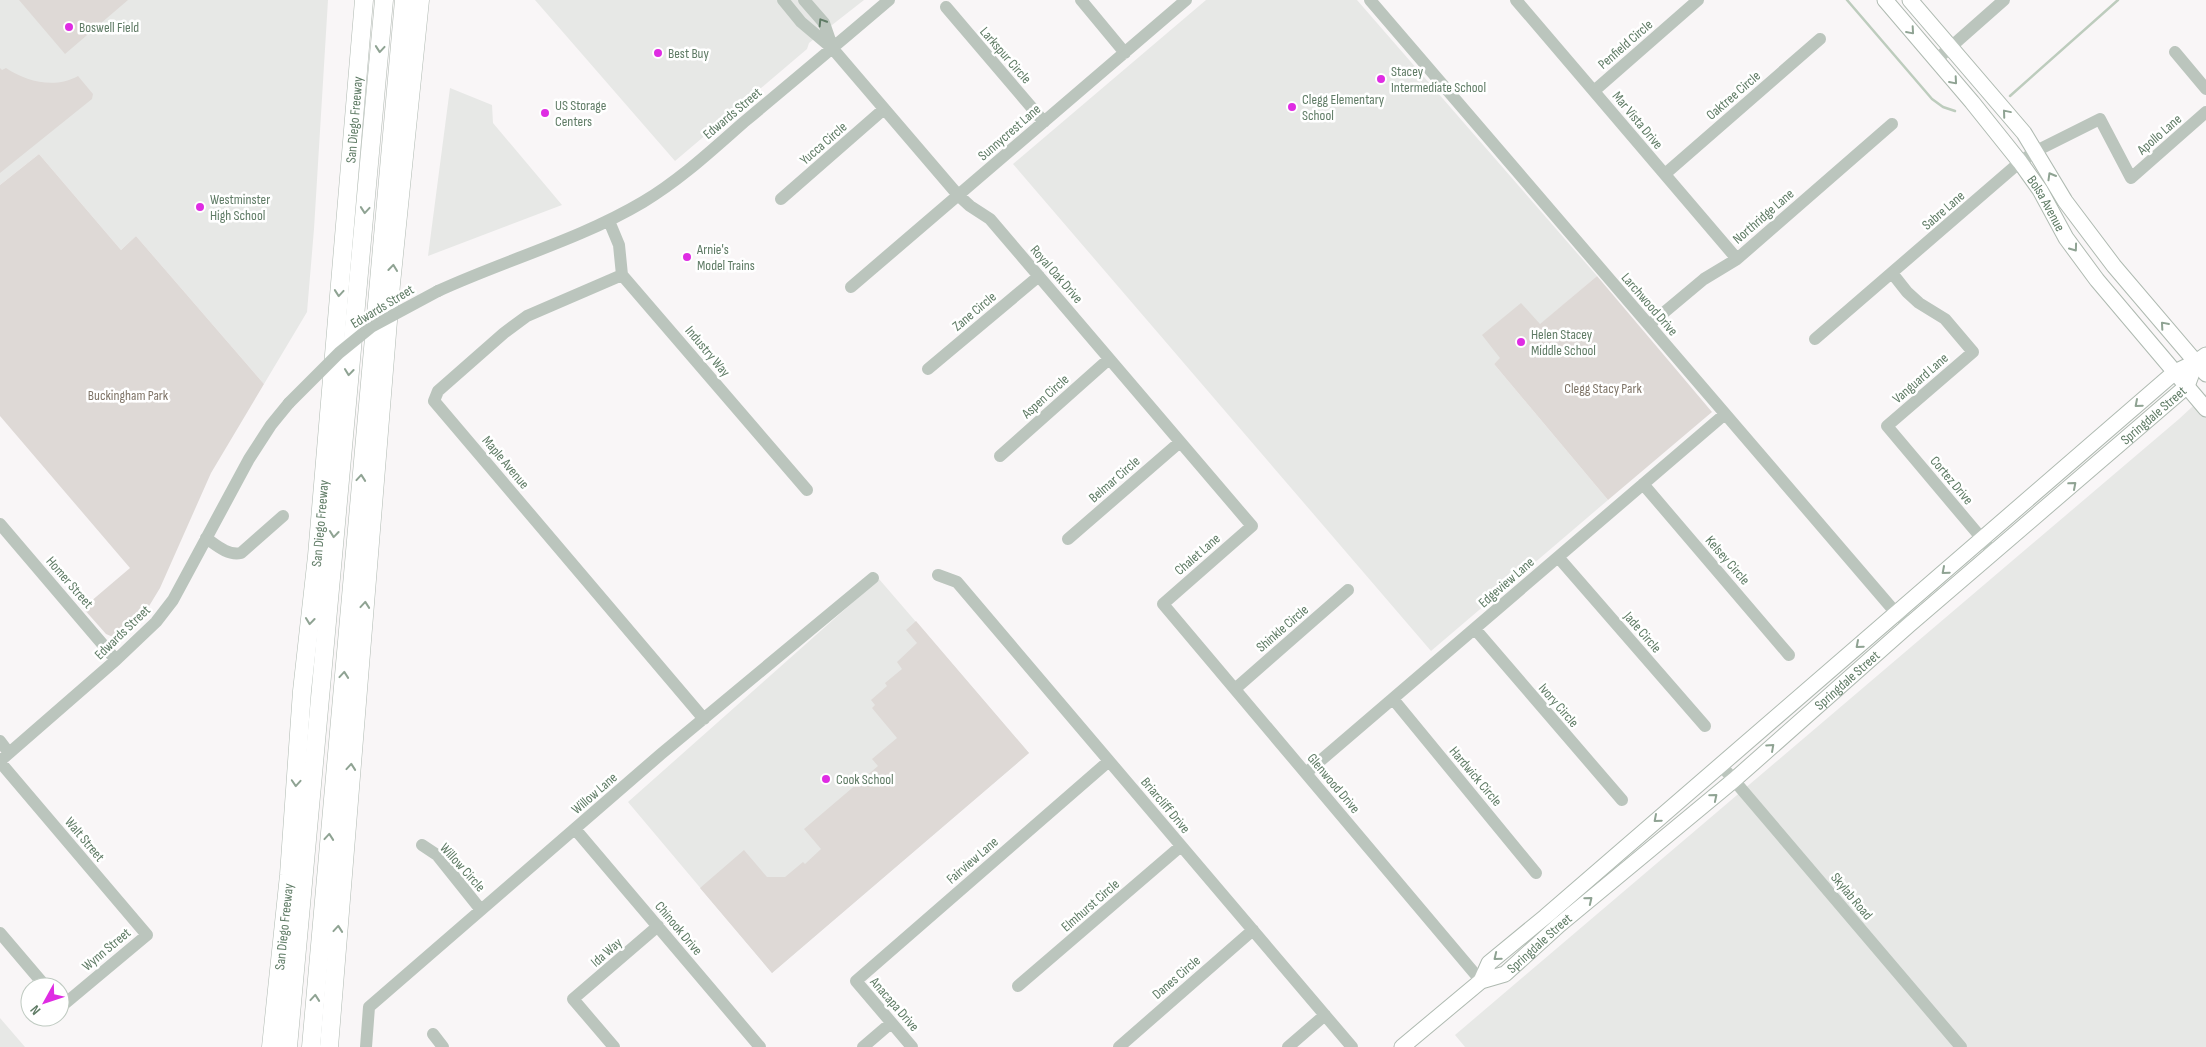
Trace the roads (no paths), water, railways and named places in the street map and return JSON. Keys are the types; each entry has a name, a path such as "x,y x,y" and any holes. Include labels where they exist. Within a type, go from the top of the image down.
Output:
{"highway":[{"name":"San Diego Freeway","path":"271,1047 289,875 302,691 317,556 364,0"},
{"path":"288,1047 384,0"},
{"path":"311,1047 404,0"},
{"path":"328,1047 391,284 420,0"},
{"path":"267,1047 277,985"}],"main road":[{"name":"Bolsa Avenue","path":"1885,0 2020,162 2040,190 2066,238 2206,409"},
{"name":"Bolsa Avenue","path":"1910,0 2024,133 2066,201 2114,266 2203,364"},
{"name":"Springdale Street","path":"1481,981 1489,963 2175,372 2203,364"},
{"name":"Springdale Street","path":"1402,1047 1481,981 1505,974 1559,925 1734,780 1909,625 2187,386 2203,364"},
{"path":"1520,938 1525,943 1522,958"}],"street":[{"path":"783,0 801,22 833,48"},
{"path":"804,0 824,23 833,48"},
{"name":"Edwards Street","path":"3,759 116,660 165,612 249,459 271,425 339,353 371,327 438,291 475,274 609,221 666,187 889,0"},
{"path":"1081,0 1125,53"},
{"name":"Sunnycrest Lane","path":"851,287 1186,0"},
{"name":"Larchwood Drive","path":"1370,0 1896,613 1909,625"},
{"name":"Penfield Circle","path":"1594,91 1698,0"},
{"path":"1936,60 2004,0"},
{"name":"Mar Vista Drive","path":"1521,2 1594,91 1738,259"},
{"name":"Larkspur Circle","path":"946,7 1044,122"},
{"name":"Oaktree Circle","path":"1665,174 1820,39"},
{"name":"Royal Oak Drive","path":"833,48 958,195 990,220 1252,526"},
{"path":"2175,52 2206,89"},
{"name":"Yucca Circle","path":"781,199 884,110"},
{"name":"Apollo Lane","path":"2100,119 2131,178 2206,112"},
{"name":"Sabre Lane","path":"1816,339 2020,162 2036,151 2100,119"},
{"name":"Northridge Lane","path":"1649,326 1704,279 1738,259 1892,124"},
{"path":"609,221 619,245 622,275"},
{"name":"Vanguard Lane","path":"1886,426 1973,352 1955,329 1907,292 1892,273"},
{"name":"Industry Way","path":"622,275 807,490"},
{"name":"Maple Avenue","path":"622,275 527,316 504,333 438,390 434,401 704,719"},
{"name":"Zane Circle","path":"928,369 1039,276"},
{"name":"Aspen Circle","path":"1000,456 1109,359"},
{"name":"Edgeview Lane","path":"1306,773 1725,414"},
{"name":"Cortez Drive","path":"1886,426 1994,553"},
{"name":"Belmar Circle","path":"1068,539 1180,442"},
{"name":"Kelsey Circle","path":"1644,484 1789,655"},
{"path":"206,538 234,555 241,553 283,516"},
{"name":"Homer Street","path":"0,524 116,660"},
{"name":"Chalet Lane","path":"1163,604 1252,526"},
{"name":"Jade Circle","path":"1558,557 1705,726"},
{"name":"Briarcliff Drive","path":"938,575 956,582 1352,1047"},
{"name":"Willow Lane","path":"366,1047 369,1006 704,719 873,578"},
{"name":"Shinkle Circle","path":"1235,689 1348,590"},
{"name":"Glenwood Drive","path":"1163,604 1481,981"},
{"name":"Ivory Circle","path":"1474,629 1622,800"},
{"name":"Hardwick Circle","path":"1392,699 1536,872"},
{"name":"Walt Street","path":"0,741 3,759 147,935"},
{"name":"Fairview Lane","path":"856,982 1109,761"},
{"name":"Skylab Road","path":"1721,765 1961,1047"},
{"name":"Chinook Drive","path":"575,829 760,1047"},
{"name":"Willow Circle","path":"422,845 437,856 481,910"},
{"name":"Elmhurst Circle","path":"1018,986 1181,846"},
{"name":"Ida Way","path":"614,1047 573,999 658,926"},
{"name":"Danes Circle","path":"1119,1047 1253,930"},
{"path":"0,933 37,977"},
{"name":"Wynn Street","path":"70,998 147,935"},
{"name":"Anacapa Drive","path":"856,982 912,1047"},
{"path":"1288,1047 1325,1015"},
{"path":"863,1047 891,1023"},
{"path":"433,1034 444,1047"}],"waterway":[{"path":"1847,0 1932,99 1943,107 1955,111"},
{"path":"2010,96 2118,0"}],"place":[{"name":"Boswell Field","path":"69,27"},
{"name":"Best Buy","path":"658,53"},
{"name":"Stacey Intermediate School","path":"1381,79"},
{"name":"Clegg Elementary School","path":"1292,107"},
{"name":"US Storage Centers","path":"545,113"},
{"name":"Westminster High School","path":"200,207"},
{"name":"Arnie's Model Trains","path":"687,257"},
{"name":"Helen Stacey Middle School","path":"1521,342"},
{"name":"Cook School","path":"826,779"}],"park label":[{"name":"Clegg Stacy Park","path":"1603,388"},
{"name":"Buckingham Park","path":"128,395"}]}
